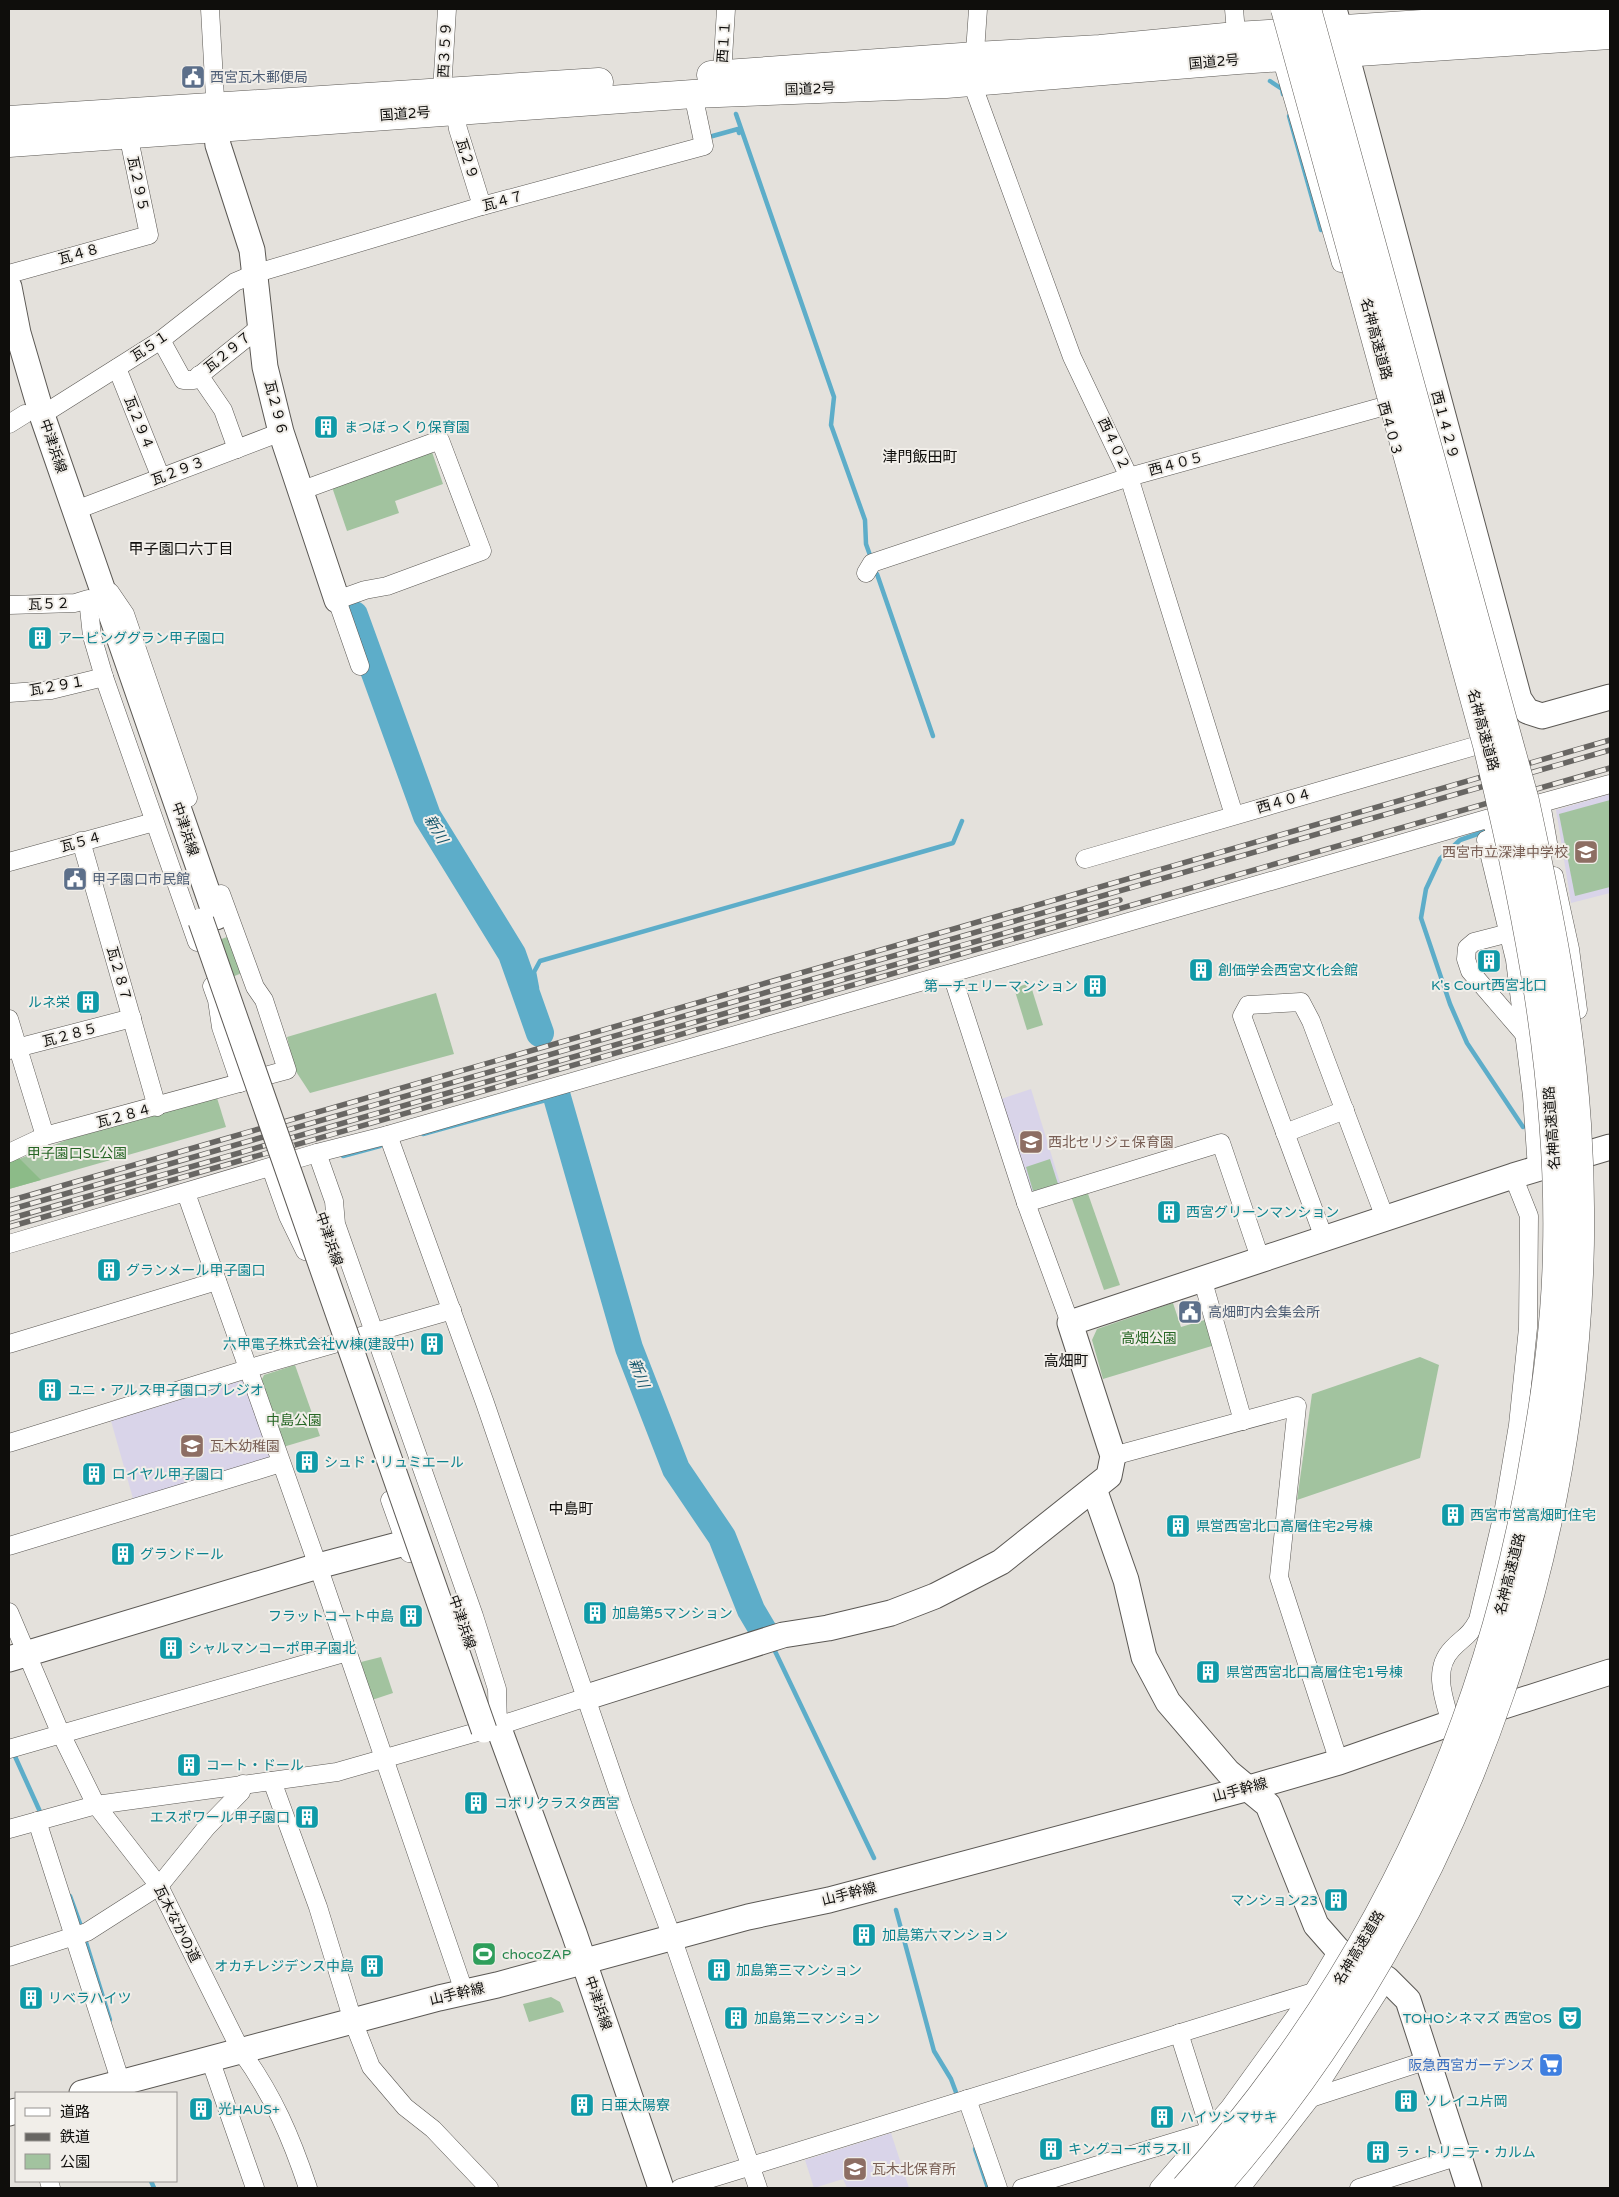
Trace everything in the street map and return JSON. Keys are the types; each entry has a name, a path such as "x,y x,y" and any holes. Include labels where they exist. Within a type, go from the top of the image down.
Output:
{"highway":[{"name":"名神高速道路","path":"1185,2188 1220,2149 1262,2097 1308,2031 1373,1928 1410,1856 1452,1761 1505,1603 1529,1494 1544,1404 1553,1320 1557,1248 1555,1154 1548,1076 1535,967 1513,852 1482,726 1285,9"},
{"name":"名神高速道路","path":"1215,2188 1278,2112 1365,1984 1389,1944 1448,1826 1474,1765 1510,1664 1527,1606 1543,1539 1567,1405 1576,1320 1580,1250 1577,1126 1571,1056 1550,922 1525,801 1307,9"},
{"name":"国道2号","path":"449,101 693,94 975,68 1100,49 1237,48 1340,31 1610,12"},
{"name":"国道2号","path":"1237,48 1281,57 1340,31 1610,35"},
{"name":"国道2号","path":"9,143 217,126 449,101 722,75 975,68"},
{"name":"国道2号","path":"9,120 217,126"}],"street":[{"path":"210,9 217,126"},
{"name":"西３５９","path":"447,9 449,101"},
{"name":"西１１","path":"722,75 726,9"},
{"path":"975,68 978,9"},
{"path":"1234,9 1237,48"},
{"name":"西１４２９","path":"1340,31 1519,699 1527,711 1542,716 1610,697"},
{"name":"西４０３","path":"1281,57 1482,744"},
{"name":"西４０２","path":"975,68 1072,357 1129,477 1234,815"},
{"name":"瓦４７","path":"254,274 482,206 704,146 693,94"},
{"name":"瓦２９","path":"449,101 482,206"},
{"name":"瓦２９６","path":"217,126 252,250 265,367 281,432 360,666"},
{"name":"瓦２９５","path":"128,134 149,235"},
{"name":"瓦４８","path":"9,274 149,235"},
{"name":"瓦５１","path":"25,418 117,368 161,340 235,282 254,274"},
{"name":"中津浜線","path":"9,287 18,333 25,418 76,510 491,1728"},
{"name":"瓦２９７","path":"161,340 183,380 194,380 260,327"},
{"name":"中津浜線","path":"9,352 25,418 88,599 576,1964 661,2188"},
{"name":"瓦２９４","path":"117,368 161,478"},
{"path":"199,375 223,410 237,449"},
{"name":"西４０５","path":"866,573 872,563 1129,477 1436,391"},
{"name":"瓦２９３","path":"76,510 281,432"},
{"path":"300,491 440,440 482,551 387,586 365,590 337,600"},
{"name":"瓦２８４","path":"9,1153 45,1136 158,1107 287,1070 264,1000 255,988 227,912 125,614 96,572"},
{"path":"88,599 92,636 104,677 217,1000 221,1026 240,1083"},
{"name":"瓦５２","path":"9,605 76,603 88,599"},
{"name":"瓦２９１","path":"9,693 51,690 104,677"},
{"name":"西４０４","path":"1085,859 1482,744"},
{"path":"1070,1323 1260,1258 1513,1176 1600,1150 1570,949 1541,804 1610,784"},
{"path":"9,1244 317,1153 388,1135 952,975 1490,818 1526,1036 1538,1169"},
{"name":"瓦５４","path":"9,862 154,822"},
{"path":"1492,839 1544,824"},
{"name":"瓦２８７","path":"81,841 158,1107"},
{"path":"1508,933 1474,942 1467,948 1466,959 1470,971 1526,1036"},
{"path":"9,1829 96,1805 337,1772 491,1728 783,1635 828,1628 891,1613 936,1596 1001,1562 1109,1476 1113,1456 1070,1323 1026,1203 952,975"},
{"path":"1324,1238 1242,1016 1248,1006 1301,1002 1311,1021 1385,1218"},
{"name":"瓦２８５","path":"13,1050 132,1018"},
{"path":"9,1019 13,1050 45,1136"},
{"path":"1286,1133 1345,1110"},
{"path":"388,1135 452,1310 623,1806 672,1937 758,2188"},
{"path":"1026,1203 1221,1143 1260,1258"},
{"path":"317,1153 334,1201 336,1224 480,1634 497,1689 491,1728"},
{"path":"271,1168 288,1216 302,1242 405,1543 471,1723 491,1728"},
{"path":"1451,1723 1441,1689 1442,1666 1451,1649 1469,1635 1478,1620 1503,1514 1518,1426 1528,1328 1529,1216 1513,1176"},
{"path":"186,1193 318,1566 465,1994"},
{"path":"1202,1278 1243,1421"},
{"path":"9,1344 217,1281"},
{"path":"9,1443 247,1369 337,1345 452,1310"},
{"path":"1113,1456 1297,1406 1279,1577 1339,1762"},
{"path":"9,1546 281,1463"},
{"path":"1094,1489 1126,1580 1144,1657 1168,1702 1228,1772 1268,1805 1316,1925 1338,1950 1387,1979 1408,2000 1469,2188"},
{"path":"18,1656 318,1566 405,1543"},
{"name":"瓦木なかの道","path":"9,1612 18,1656 60,1732 96,1805 159,1886 241,2051 255,2070 286,2126 308,2188"},
{"path":"12,1748 60,1732 347,1652"},
{"name":"山手幹線","path":"86,2092 439,1998 465,1994 748,1917 829,1900 1249,1788 1339,1762 1451,1723 1610,1672"},
{"path":"272,1781 318,1907 353,2021 371,2068 405,2107 433,2129 489,2188"},
{"path":"9,1957 80,1934 159,1886 206,1828 241,1792 243,1784"},
{"path":"42,1820 80,1934 121,2083"},
{"path":"1159,2188 1229,2108 1312,1992 1338,1950"},
{"name":"中津浜線","path":"576,1964 645,2188"},
{"path":"1242,2188 1311,2098 1387,1979"},
{"path":"680,2188 1312,1992"},
{"path":"1179,2033 1228,2188"},
{"path":"210,2059 254,2188"},
{"path":"1311,2098 1428,2060"},
{"path":"967,2099 998,2188"},
{"path":"1022,2188 1210,2131"},
{"path":"1358,2188 1459,2156"}],"shaded area":[{"name":"西宮市立深津中学校","path":"1610,794 1610,893 1571,903 1556,810"},
{"name":"西北セリジェ保育園","path":"1031,1089 1061,1186 1035,1194 1030,1191 1001,1099"},
{"name":"瓦木幼稚園","path":"244,1380 271,1458 134,1502 111,1421"},
{"name":"瓦木北保育所","path":"891,2133 909,2188 847,2188 843,2179 814,2188 805,2160"}],"green space":[{"path":"432,452 443,484 395,501 399,513 347,531 332,487"},
{"name":"西宮市立深津中学校","path":"1610,800 1610,887 1575,896 1559,814"},
{"path":"230,936 242,973 217,983 204,945"},
{"path":"1030,983 1043,1025 1027,1030 1014,988"},
{"path":"436,993 454,1054 310,1093 295,1070 287,1037"},
{"name":"甲子園口SL公園","path":"217,1098 226,1127 9,1189 9,1163 69,1139"},
{"path":"19,1158 41,1180 9,1189 9,1163"},
{"path":"1050,1159 1058,1184 1033,1191 1026,1167"},
{"path":"1087,1191 1120,1285 1104,1290 1071,1196"},
{"name":"高畑公園","path":"1173,1303 1181,1327 1208,1319 1215,1345 1103,1379 1092,1340 1097,1329"},
{"path":"1420,1357 1439,1365 1420,1458 1297,1500 1312,1394"},
{"name":"中島公園","path":"295,1365 320,1436 283,1447 261,1381 264,1375"},
{"path":"381,1657 393,1693 372,1700 361,1662"},
{"path":"551,1997 560,2002 564,2012 529,2022 523,2004"}],"waterway":[{"path":"1270,81 1282,89 1283,94"},
{"path":"736,114 834,397 831,425 865,520 866,544 871,558"},
{"path":"1289,116 1321,230"},
{"path":"709,137 738,129 739,133"},
{"path":"877,574 933,736"},
{"name":"新川","path":"354,615 427,816 512,954 540,1033"},
{"path":"526,992 537,988 534,972 540,961 953,843 962,821"},
{"path":"1486,831 1460,840 1440,859 1426,889 1421,918 1450,1004 1467,1043 1523,1127"},
{"path":"423,1134 557,1097"},
{"name":"新川","path":"557,1097 629,1348 676,1469 722,1537 751,1610 764,1632"},
{"path":"343,1156 380,1146"},
{"path":"773,1647 874,1858"},
{"path":"13,1752 42,1816"},
{"path":"70,1896 82,1929"},
{"path":"896,1910 934,2051 951,2079 957,2095"},
{"path":"84,1936 110,2020"},
{"path":"975,2149 988,2188"},
{"path":"151,2182 154,2188"}],"railway":[{"path":"9,1201 1610,740"},
{"path":"9,1210 1610,750"},
{"path":"9,1227 1610,768"},
{"path":"9,1219 1120,900"}],"place":[{"name":"西宮瓦木郵便局","path":"193,77"},
{"name":"まつぼっくり保育園","path":"326,427"},
{"name":"アービンググラン甲子園口","path":"40,638"},
{"name":"西宮市立深津中学校","path":"1586,852"},
{"name":"甲子園口市民館","path":"75,879"},
{"name":"K's Court西宮北口","path":"1489,961"},
{"name":"創価学会西宮文化会館","path":"1201,970"},
{"name":"第一チェリーマンション","path":"1095,986"},
{"name":"ルネ栄","path":"88,1002"},
{"name":"西北セリジェ保育園","path":"1031,1142"},
{"name":"西宮グリーンマンション","path":"1169,1212"},
{"name":"グランメール甲子園口","path":"109,1270"},
{"name":"高畑町内会集会所","path":"1190,1312"},
{"name":"六甲電子株式会社W棟(建設中)","path":"432,1344"},
{"name":"ユニ・アルス甲子園口プレジオ","path":"50,1390"},
{"name":"瓦木幼稚園","path":"192,1446"},
{"name":"シュド・リュミエール","path":"307,1462"},
{"name":"ロイヤル甲子園口","path":"94,1474"},
{"name":"西宮市営高畑町住宅","path":"1453,1515"},
{"name":"県営西宮北口高層住宅2号棟","path":"1178,1526"},
{"name":"グランドール","path":"123,1554"},
{"name":"加島第5マンション","path":"595,1613"},
{"name":"フラットコート中島","path":"411,1616"},
{"name":"シャルマンコーポ甲子園北","path":"171,1648"},
{"name":"県営西宮北口高層住宅1号棟","path":"1208,1672"},
{"name":"コート・ドール","path":"189,1765"},
{"name":"コボリクラスタ西宮","path":"476,1803"},
{"name":"エスポワール甲子園口","path":"307,1817"},
{"name":"マンション23","path":"1336,1900"},
{"name":"加島第六マンション","path":"864,1935"},
{"name":"chocoZAP","path":"484,1954"},
{"name":"オカチレジデンス中島","path":"372,1966"},
{"name":"加島第三マンション","path":"719,1970"},
{"name":"リベラハイツ","path":"31,1998"},
{"name":"加島第二マンション","path":"736,2018"},
{"name":"TOHOシネマズ 西宮OS","path":"1570,2018"},
{"name":"阪急西宮ガーデンズ","path":"1551,2065"},
{"name":"ソレイユ片岡","path":"1406,2101"},
{"name":"日亜太陽寮","path":"582,2105"},
{"name":"光HAUS+","path":"201,2109"},
{"name":"ハイツシマサキ","path":"1162,2117"},
{"name":"キングコーポラスⅡ","path":"1051,2149"},
{"name":"ラ・トリニテ・カルム","path":"1378,2152"},
{"name":"瓦木北保育所","path":"855,2169"}],"district":[{"name":"津門飯田町","path":"920,457"},
{"name":"甲子園口六丁目","path":"181,549"},
{"name":"高畑町","path":"1066,1361"},
{"name":"中島町","path":"571,1509"}]}
